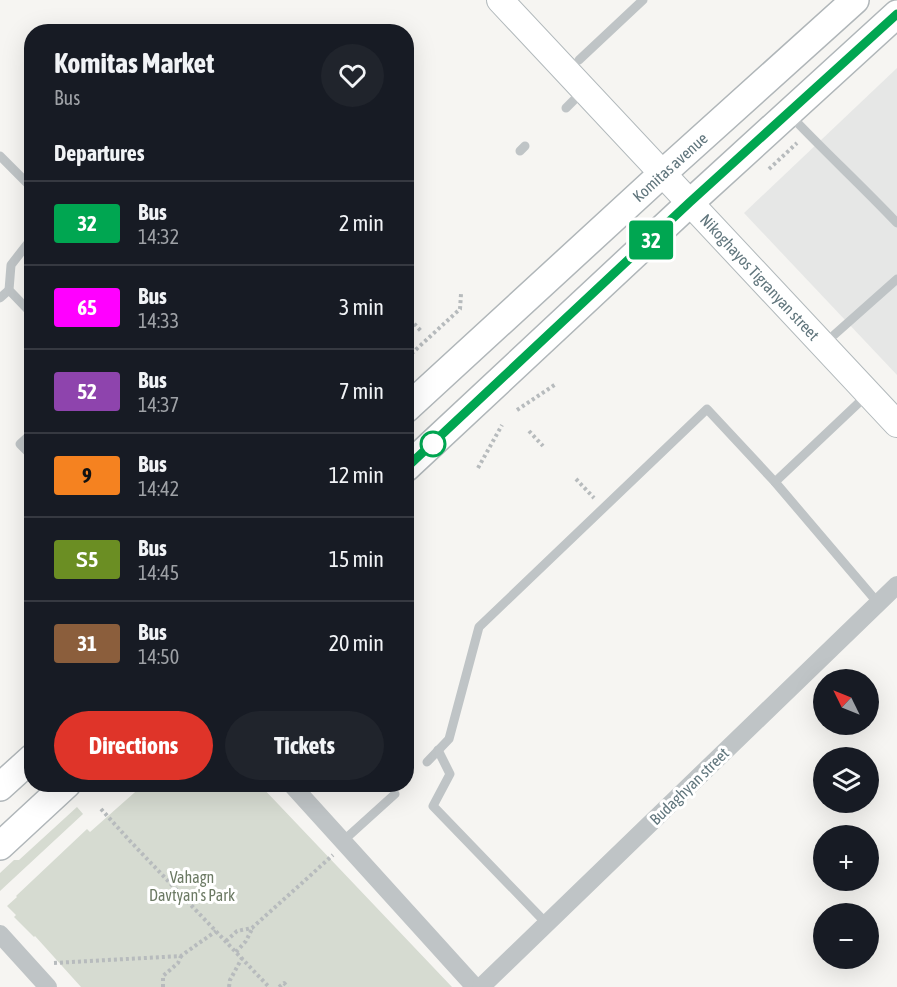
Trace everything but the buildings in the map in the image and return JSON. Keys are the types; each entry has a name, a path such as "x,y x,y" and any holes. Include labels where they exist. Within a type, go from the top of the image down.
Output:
{"main road":[{"name":"Komitas avenue","path":"414,402 855,0"},
{"path":"414,461 897,14"},
{"path":"0,787 24,765"},
{"path":"0,846 58,792"}],"street":[{"name":"Nikoghayos Tigranyan street","path":"500,0 585,90 669,168 834,335 897,403"},
{"name":"Nikoghayos Tigranyan street","path":"523,0 579,60 669,168"},
{"name":"Nikoghayos Tigranyan street","path":"697,197 897,424"},
{"name":"Budaghyan street","path":"481,987 897,585"},
{"path":"298,792 475,987"},
{"path":"0,934 48,987"}],"lane":[{"path":"579,60 644,0"},
{"path":"566,108 585,90"},
{"path":"789,114 897,223"},
{"path":"0,156 24,180"},
{"path":"0,298 9,290 11,265 24,248"},
{"path":"834,335 897,279"},
{"path":"9,290 24,306"},
{"path":"775,482 868,393"},
{"path":"427,762 449,739 478,627 707,409 775,482 878,603"},
{"path":"438,750 450,774 434,806 547,924"},
{"path":"343,841 395,794"}],"path":[{"path":"769,169 807,134"},
{"path":"414,351 460,309 461,294"},
{"path":"414,324 421,331"},
{"path":"517,410 556,384"},
{"path":"478,468 502,425"},
{"path":"529,431 543,446"},
{"path":"576,479 604,509"},
{"path":"274,792 281,800"},
{"path":"101,809 269,987"},
{"path":"236,952 246,941 252,928 333,855 326,847"},
{"path":"226,941 237,932 252,928"},
{"path":"163,987 163,976 178,963 181,956 216,931"},
{"path":"54,963 181,956"},
{"path":"229,987 230,980 242,958"},
{"path":"279,987 284,983 290,987"}],"shaded area":[{"path":"897,68 897,375 744,213"}],"green space":[{"name":"Vahagn Davtyan's Park","path":"135,792 267,792 452,987 81,987 35,936 14,917 16,915 7,906 87,829 90,832"},
{"path":"77,807 83,814 0,891 0,873 14,860 19,860"}],"bus line":[{"name":"32","path":"414,461 690,202 897,14"}]}
